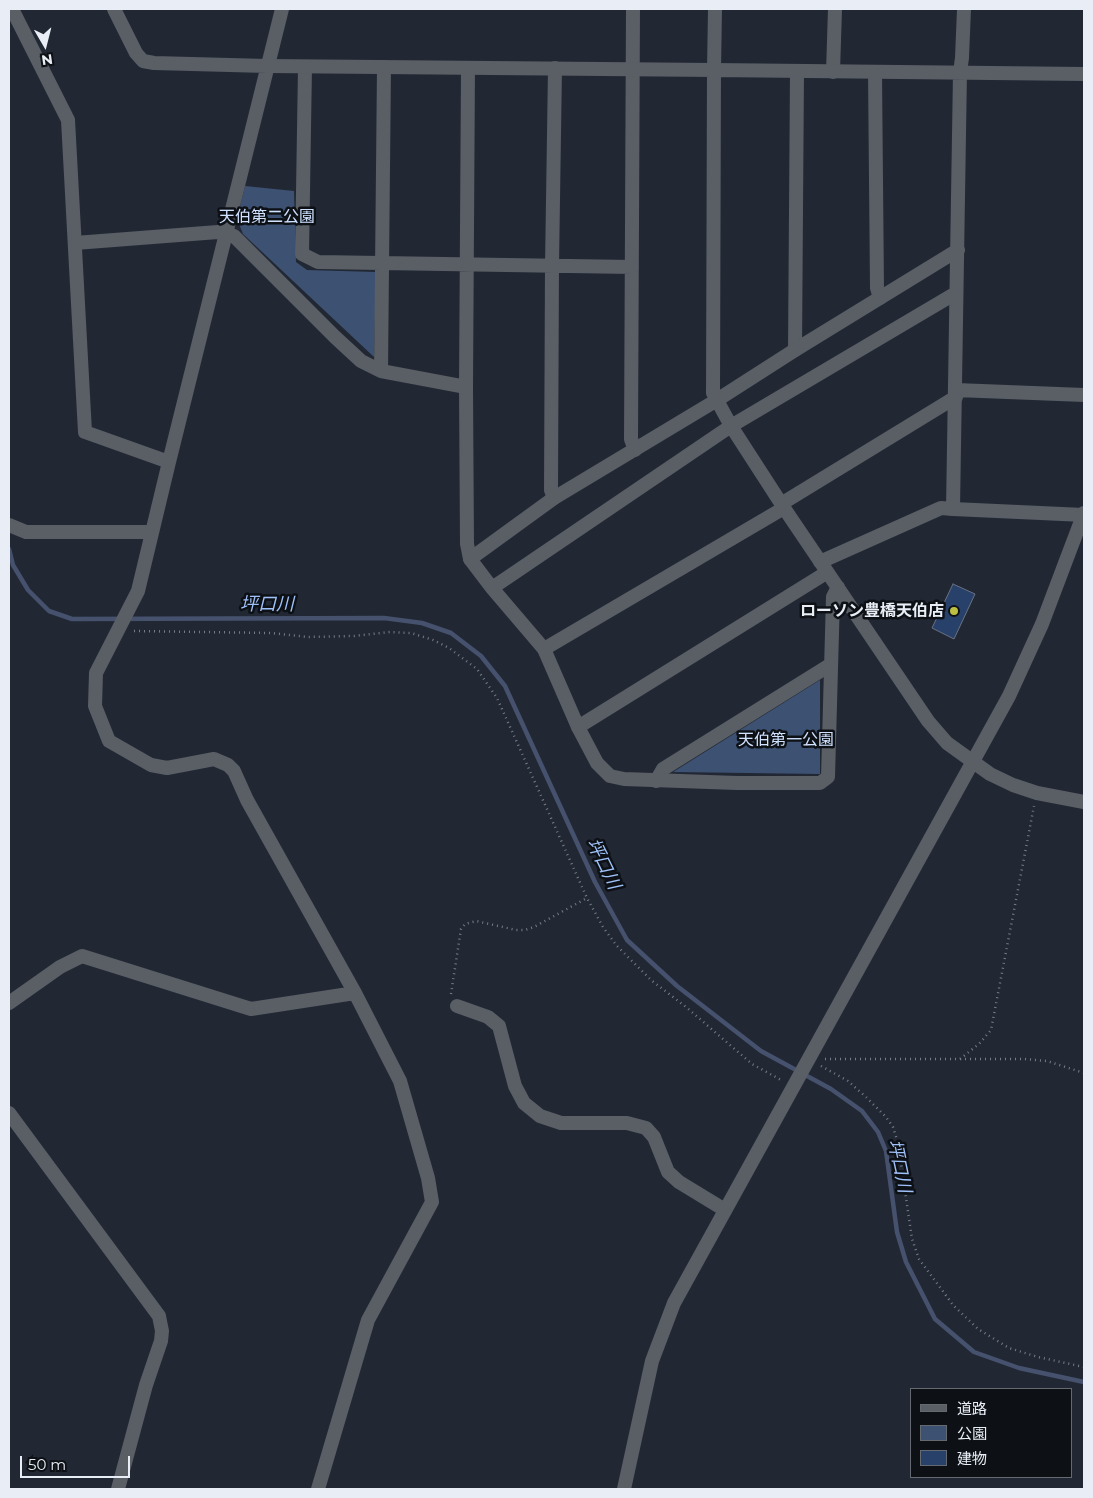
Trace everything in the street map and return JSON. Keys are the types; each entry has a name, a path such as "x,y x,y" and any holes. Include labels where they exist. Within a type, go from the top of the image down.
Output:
{"street":[{"path":"12,9 68,120 85,432 169,462"},
{"path":"114,9 136,53 143,61 154,63 305,67 1084,74"},
{"path":"282,9 138,591 96,673 95,706 109,741 151,765 167,768 214,759 228,765 234,771 247,800 355,994 400,1081 428,1178 432,1202 368,1320 318,1489"},
{"path":"633,9 631,439 634,450"},
{"path":"715,9 714,393 717,400 731,426 823,568 838,587 928,721 947,743 990,774 1014,785 1037,793 1084,802"},
{"path":"833,72 835,9"},
{"path":"953,509 960,72 964,9"},
{"path":"305,67 302,254 318,262 632,267"},
{"path":"382,371 384,67"},
{"path":"468,68 467,544 470,559 544,649 578,727 597,763 610,776 656,780 820,783 828,777 833,597 838,587"},
{"path":"554,498 551,490 555,68"},
{"path":"795,350 797,72"},
{"path":"875,72 877,288 880,298"},
{"path":"75,243 218,232 226,233 234,236 361,361 382,371 466,387"},
{"path":"470,559 554,498 717,400 958,250"},
{"path":"492,588 731,426 956,293"},
{"path":"544,649 783,506 956,394 1084,395"},
{"path":"578,727 823,568 941,508 1084,514 1042,624 1009,696 674,1303 652,1361 624,1489"},
{"path":"9,525 26,532 152,532"},
{"path":"656,780 663,769 830,665"},
{"path":"9,1003 60,967 82,956 251,1009 355,994"},
{"path":"457,1006 488,1017 499,1026 515,1086 524,1103 540,1116 561,1123 627,1123 646,1128 654,1137 668,1172 679,1182 725,1210"},
{"path":"9,1113 158,1316 162,1331 161,1341 146,1386 118,1489"}],"path":[{"path":"119,628 270,633 308,637 354,636 390,632 411,633 449,648 477,669 497,698 587,898 603,927 617,946 651,980 686,1007 752,1064 794,1084"},
{"path":"960,1059 979,1044 991,1030 1037,793"},
{"path":"457,1006 451,999 451,992 461,929 464,924 476,921 516,930 525,930 587,898"},
{"path":"808,1059 1024,1059 1047,1061 1084,1073"},
{"path":"808,1059 848,1081 886,1117 893,1127 898,1143 912,1239 919,1259 953,1305 978,1329 1009,1348 1038,1357 1084,1366"}],"green space":[{"name":"天伯第二公園","path":"245,186 294,191 296,262 307,270 376,272 374,357 243,234 237,219"},
{"name":"天伯第一公園","path":"820,680 820,774 673,772"}],"building":[{"name":"ローソン豊橋天伯店","path":"953,584 975,594 954,639 932,628"}],"waterway":[{"name":"坪口川","path":"9,549 13,565 28,590 49,611 72,619 384,618 422,623 451,633 481,656 505,686 595,882 627,940 677,986 761,1051 831,1089 862,1111 878,1132 886,1151 897,1232 906,1262 935,1319 974,1352 1019,1368 1084,1382"}],"place":[{"name":"ローソン豊橋天伯店","path":"954,611"}]}
